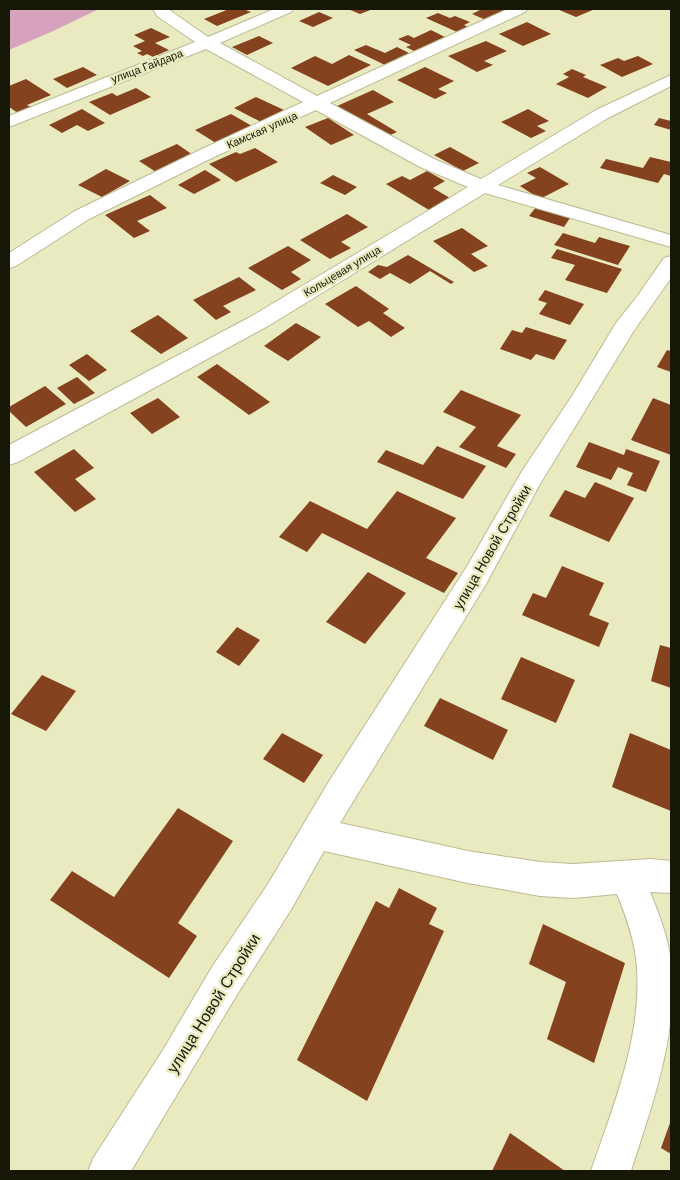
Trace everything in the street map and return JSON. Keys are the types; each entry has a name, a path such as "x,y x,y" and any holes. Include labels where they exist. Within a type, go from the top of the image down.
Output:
{"street":[{"name":"улица Гайдара","path":"9,122 207,43 286,9"},
{"name":"Камская улица","path":"9,262 82,215 208,153 319,104 520,9"},
{"path":"161,11 207,43 427,163 481,186 671,241"},
{"name":"Кольцевая улица","path":"9,456 260,321 602,114 671,80"},
{"name":"улица Новой Стройки","path":"108,1171 176,1063 225,980 280,896 340,794 476,576 531,478 580,402 624,328 644,303 671,262"},
{"path":"317,834 468,867 540,880 573,881 626,876 671,877"},
{"path":"611,1171 644,1065 653,1005 654,978 650,941 626,876"}],"shaded area":[{"path":"9,9 99,9 9,50"}],"building":[{"path":"229,9 243,9 251,12 217,26 204,19"},
{"path":"348,9 373,9 360,14"},
{"path":"477,9 509,10 486,20 472,14 480,10"},
{"path":"557,9 595,9 576,17"},
{"path":"319,12 333,18 313,27 299,21"},
{"path":"438,13 450,18 455,16 470,22 464,25 468,27 457,32 426,18"},
{"path":"527,22 551,34 523,46 499,34"},
{"path":"151,28 170,37 155,43 169,50 153,57 147,54 143,56 137,53 142,51 133,46 145,41 134,35"},
{"path":"431,30 445,37 432,43 436,45 418,53 406,47 411,45 398,39 408,35 414,38"},
{"path":"259,36 273,43 247,55 232,47"},
{"path":"486,41 507,51 484,61 493,65 477,72 448,56"},
{"path":"366,45 385,53 397,47 409,53 398,58 403,61 389,67 354,50"},
{"path":"349,55 371,65 328,86 291,68 315,56 332,64"},
{"path":"638,56 653,64 622,77 600,65 618,58 624,61"},
{"path":"83,67 97,75 67,88 53,79"},
{"path":"425,67 454,81 438,89 447,93 435,99 397,80"},
{"path":"572,69 586,75 583,77 607,87 588,98 556,84 569,77 563,74"},
{"path":"26,79 51,95 27,105 31,107 18,113 9,107 9,86"},
{"path":"136,88 151,97 110,115 89,102 112,93 117,96"},
{"path":"373,90 394,102 367,114 397,132 388,136 337,106"},
{"path":"256,97 284,110 261,122 234,108"},
{"path":"82,109 105,123 88,131 77,125 62,133 49,125"},
{"path":"528,109 549,121 537,126 546,131 531,138 501,122"},
{"path":"231,114 252,126 216,143 195,130"},
{"path":"328,118 354,135 331,145 305,127"},
{"path":"659,118 671,121 671,130 654,125"},
{"path":"177,144 193,155 156,172 139,161"},
{"path":"450,147 479,163 463,171 434,155"},
{"path":"255,148 278,162 236,182 209,164 236,152 240,154"},
{"path":"650,157 671,162 671,176 664,174 658,183 600,168 606,159 643,168"},
{"path":"540,167 569,184 540,199 520,186 536,178 527,173"},
{"path":"106,169 130,181 102,197 78,185"},
{"path":"205,170 221,180 194,194 178,185"},
{"path":"427,171 445,181 433,188 450,198 429,210 386,184 402,176 410,180"},
{"path":"333,175 357,187 345,195 320,183"},
{"path":"150,195 167,208 137,221 150,231 134,238 105,215"},
{"path":"536,207 570,218 564,227 529,216"},
{"path":"347,214 368,227 341,242 351,248 330,259 300,240"},
{"path":"462,228 488,246 471,254 488,266 474,272 433,241"},
{"path":"563,233 595,243 599,237 630,246 618,265 554,245"},
{"path":"288,246 311,260 291,272 301,279 282,290 248,268"},
{"path":"557,249 622,269 607,293 565,280 575,265 551,258"},
{"path":"408,255 454,282 451,284 430,271 410,284 390,273 380,279 368,272 378,265 387,267"},
{"path":"239,277 256,290 223,306 231,312 216,320 193,300"},
{"path":"356,286 389,309 383,313 405,328 391,337 369,321 358,327 325,304"},
{"path":"545,290 584,304 570,325 539,314 547,303 538,300"},
{"path":"158,315 188,338 161,354 130,331"},
{"path":"296,323 321,337 288,361 264,346"},
{"path":"526,327 567,340 554,360 536,354 531,360 500,349 512,330 522,333"},
{"path":"667,350 671,351 671,372 657,367"},
{"path":"87,354 107,370 89,381 69,365"},
{"path":"217,364 270,402 249,415 197,377"},
{"path":"77,377 95,393 74,404 57,388"},
{"path":"45,386 66,404 26,427 9,411 9,407"},
{"path":"461,390 521,415 497,446 516,454 506,468 459,447 476,427 443,412"},
{"path":"158,398 180,417 152,434 130,413"},
{"path":"653,398 671,405 671,455 631,440"},
{"path":"589,442 624,455 626,449 660,461 646,492 627,485 633,473 618,467 611,480 576,467"},
{"path":"437,446 486,466 463,499 377,462 386,450 423,465"},
{"path":"74,449 94,468 75,479 96,499 75,512 34,472"},
{"path":"595,482 634,498 609,542 549,516 565,490 585,498"},
{"path":"397,491 456,518 426,558 458,573 444,593 322,533 307,552 279,537 310,501 367,529"},
{"path":"562,566 604,583 589,615 609,623 599,647 522,615 533,593 546,598"},
{"path":"368,572 406,593 365,644 326,622"},
{"path":"237,627 260,640 239,666 216,652"},
{"path":"660,645 671,648 671,688 651,681"},
{"path":"521,657 575,680 556,723 501,699"},
{"path":"42,675 76,691 46,731 11,714"},
{"path":"440,698 508,730 493,760 424,726"},
{"path":"282,733 323,755 304,783 263,759"},
{"path":"630,733 671,750 671,811 612,787"},
{"path":"178,808 233,841 178,923 197,936 169,978 50,900 72,871 114,897"},
{"path":"399,888 437,908 429,924 444,931 367,1101 297,1060 376,901 389,908"},
{"path":"543,924 625,963 594,1063 547,1039 566,982 529,964"},
{"path":"671,1120 671,1154 661,1148"},
{"path":"510,1133 565,1171 492,1171"}]}
